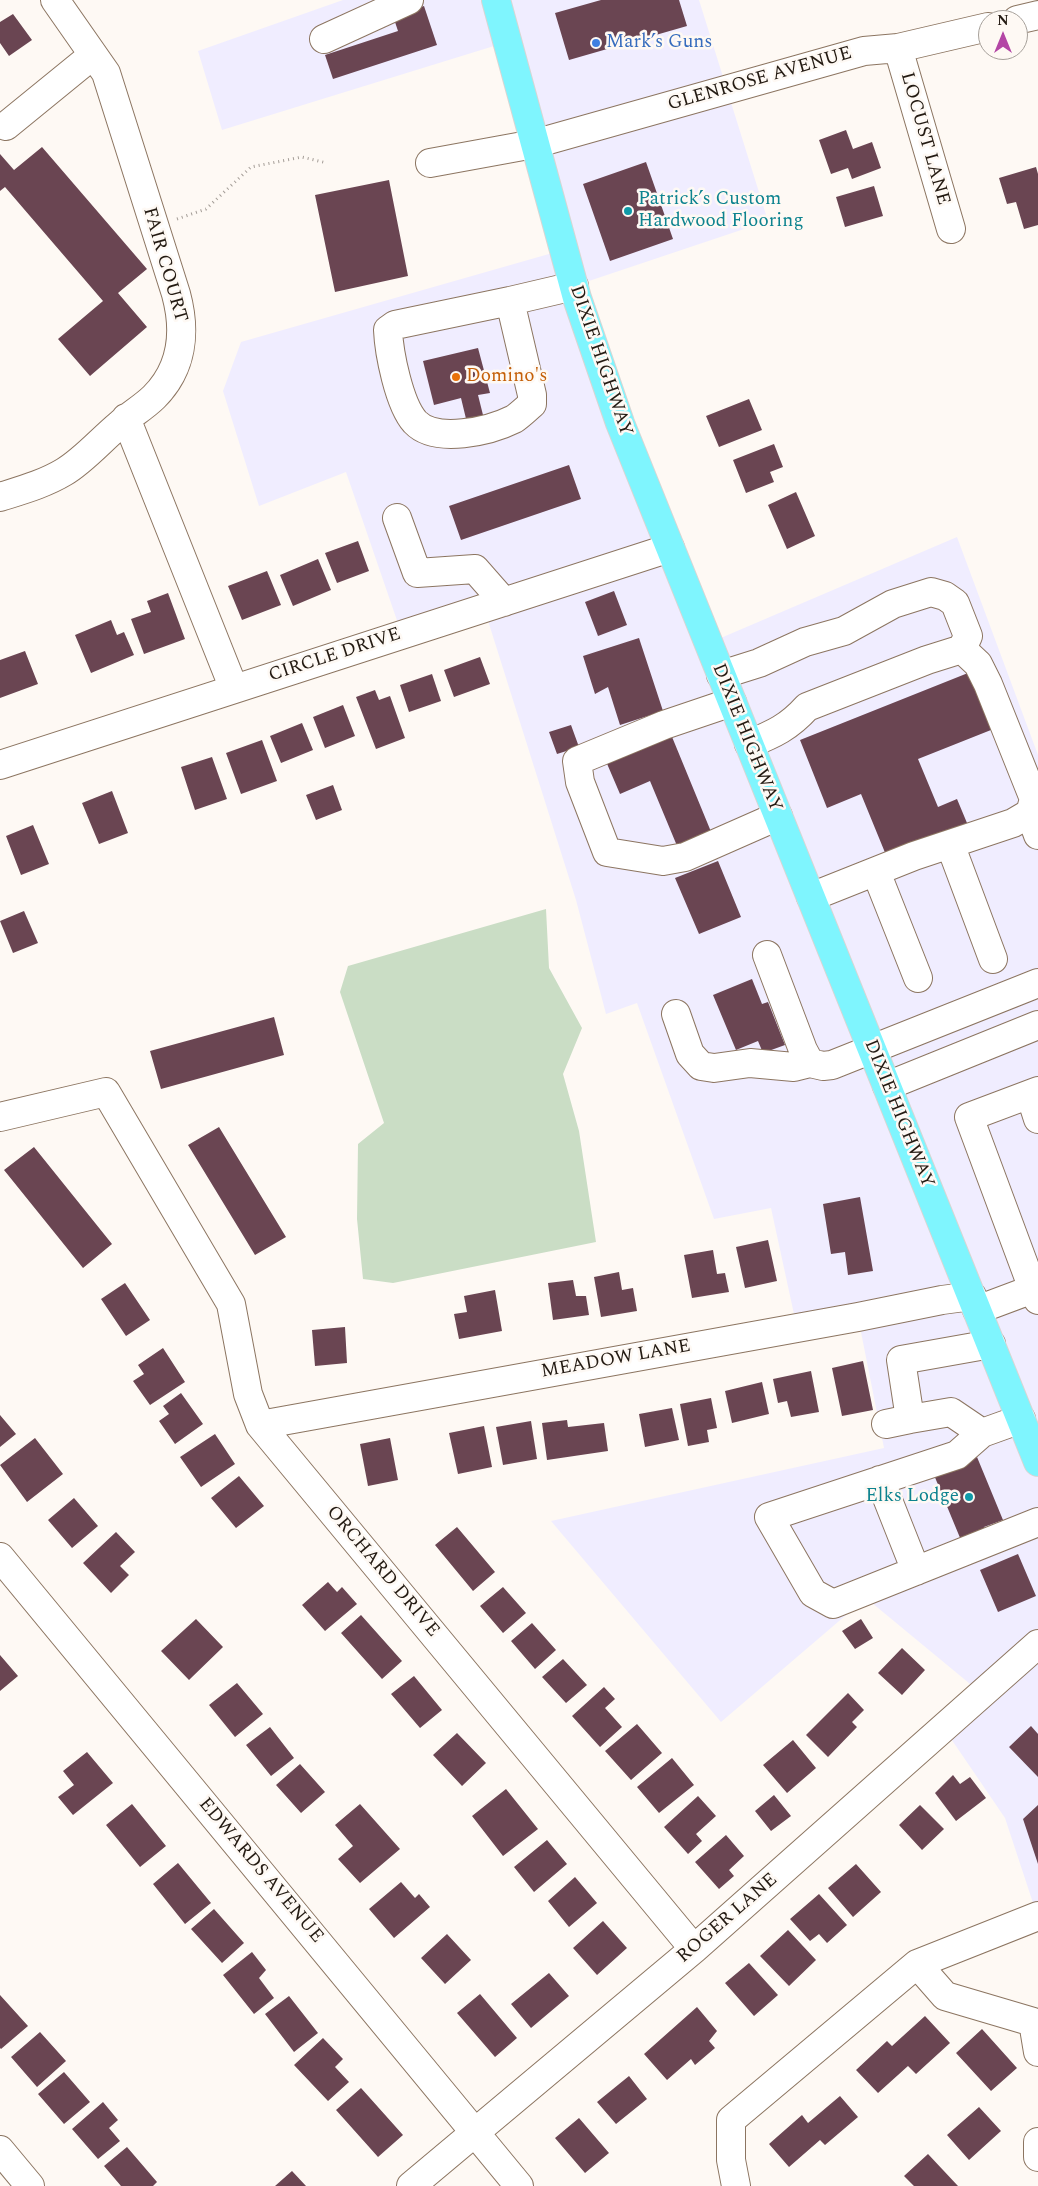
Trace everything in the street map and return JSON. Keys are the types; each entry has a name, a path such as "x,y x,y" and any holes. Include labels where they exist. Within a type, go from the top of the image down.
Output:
{"main road":[{"name":"DIXIE HIGHWAY","path":"496,0 574,286 617,414 1038,1462"}],"street":[{"name":"FAIR COURT","path":"0,497 45,482 66,472 126,418 154,398 166,383 179,354 183,335 181,312 106,73 55,0"},
{"path":"324,39 409,0"},
{"name":"GLENROSE AVENUE","path":"430,162 534,144 864,51 898,48 978,29"},
{"name":"LOCUST LANE","path":"898,48 951,229"},
{"path":"6,126 94,54"},
{"path":"510,301 532,395 532,404 515,418 480,432 434,433 415,422 401,398 389,344 388,330 395,325 574,286"},
{"path":"126,418 234,689"},
{"path":"397,518 417,573 475,569 504,602"},
{"name":"CIRCLE DRIVE","path":"0,765 670,548"},
{"path":"721,675 759,663 805,642 844,631 893,604 930,592 945,596 955,602 968,636 962,649 927,660 806,707 792,723 774,734 749,744"},
{"path":"811,897 950,844 1013,823 1034,824 1034,799 988,684 978,664 962,649"},
{"path":"732,702 664,725 577,761 580,782 607,852 663,860 685,857 778,816"},
{"path":"950,844 993,959"},
{"path":"876,872 918,978"},
{"path":"767,956 803,1050 810,1063"},
{"path":"676,1014 690,1054 701,1066 714,1068 750,1063 794,1067 810,1063 823,1066 832,1065 872,1050 1038,983"},
{"path":"887,1086 1038,1025"},
{"name":"ORCHARD DRIVE","path":"0,1117 106,1092 231,1304 248,1394 260,1425 694,1949"},
{"path":"1034,1285 969,1117 1035,1101"},
{"name":"MEADOW LANE","path":"260,1425 858,1317 942,1300 974,1303 1034,1285"},
{"path":"982,1433 952,1412 898,1422 901,1360 991,1344"},
{"path":"1021,1419 982,1433 957,1455 769,1517 814,1593 833,1604 1038,1522"},
{"path":"880,1480 916,1571"},
{"name":"EDWARDS AVENUE","path":"0,1557 519,2186"},
{"name":"ROGER LANE","path":"411,2186 694,1949 1038,1644"},
{"path":"736,2186 730,2160 730,2120 917,1964 997,1930 1038,1916"},
{"path":"917,1964 945,1996 1033,2022 1038,2052"},
{"path":"1038,2142 1038,2157"},
{"path":"0,2150 30,2186"}],"path":[{"path":"154,226 206,209 251,167 302,157 327,162"}],"shaded area":[{"path":"343,0 699,0 768,221 574,286 709,643 957,537 1038,755 1038,1918 1005,1818 943,1727 981,1693 866,1598 721,1722 551,1521 884,1448 858,1317 797,1328 771,1208 714,1219 637,1003 606,1014 576,900 484,608 402,635 346,472 259,506 223,391 241,342 563,250 507,42 222,130 198,51"}],"green space":[{"path":"546,909 549,968 582,1028 563,1074 579,1131 596,1242 393,1283 363,1279 357,1219 358,1144 384,1123 340,992 348,966"}],"building":[{"name":"Mark’s Guns","path":"601,0 679,0 687,26 569,60 555,13"},
{"path":"424,6 437,45 333,79 325,55 398,31 393,16"},
{"path":"13,14 32,40 9,56 0,43 0,22"},
{"path":"846,130 853,149 872,142 881,168 852,179 848,168 831,174 819,140"},
{"path":"42,147 147,269 118,293 147,327 90,376 58,339 103,301 5,187 0,191 0,154 14,170"},
{"name":"Patrick’s Custom Hardwood Flooring","path":"646,162 673,239 610,261 583,184"},
{"path":"1036,167 1038,174 1038,225 1024,229 1016,202 1007,204 999,178"},
{"path":"389,180 408,276 335,292 315,195"},
{"path":"874,186 883,216 845,227 836,197"},
{"name":"Domino's","path":"478,348 490,393 478,395 485,423 468,427 461,398 434,405 423,361"},
{"path":"749,399 762,430 719,447 706,416"},
{"path":"774,444 783,467 770,472 774,482 746,493 733,460"},
{"path":"569,465 581,499 461,540 449,506"},
{"path":"796,492 815,536 787,549 768,505"},
{"path":"358,541 369,571 337,583 325,553"},
{"path":"318,559 331,590 293,606 280,575"},
{"path":"267,571 281,605 242,620 228,586"},
{"path":"614,591 627,625 598,636 585,602"},
{"path":"168,593 185,639 144,654 131,619 151,612 147,601"},
{"path":"111,620 117,635 124,632 134,655 91,673 75,635"},
{"path":"639,638 663,711 620,725 608,687 595,694 583,656"},
{"path":"25,651 38,684 0,698 0,660"},
{"path":"480,657 490,684 454,697 444,670"},
{"path":"973,671 996,728 918,759 938,807 957,799 967,823 886,855 861,794 827,808 800,740"},
{"path":"432,674 441,701 409,712 400,685"},
{"path":"375,690 379,700 390,696 405,738 376,749 356,697"},
{"path":"343,705 355,736 325,748 313,717"},
{"path":"302,723 313,750 281,763 270,736"},
{"path":"571,725 579,747 557,754 549,732"},
{"path":"670,732 714,839 680,853 650,781 620,794 605,759"},
{"path":"262,740 277,781 241,794 226,753"},
{"path":"212,757 227,799 195,810 181,767"},
{"path":"333,785 342,810 316,820 306,795"},
{"path":"112,791 128,833 99,844 82,803"},
{"path":"33,825 49,864 21,875 6,836"},
{"path":"718,861 741,917 699,934 675,878"},
{"path":"24,911 38,943 13,953 0,921"},
{"path":"752,979 762,1004 768,1002 785,1045 763,1053 758,1041 736,1050 713,995"},
{"path":"274,1017 284,1055 161,1089 150,1051"},
{"path":"219,1127 286,1237 255,1255 188,1145"},
{"path":"34,1147 112,1244 83,1268 4,1170"},
{"path":"860,1197 873,1271 848,1275 845,1252 831,1254 823,1204"},
{"path":"768,1240 777,1281 745,1288 736,1247"},
{"path":"713,1250 717,1274 725,1273 729,1292 692,1298 684,1255"},
{"path":"619,1272 622,1290 633,1288 637,1311 601,1317 594,1277"},
{"path":"573,1280 576,1296 586,1296 589,1315 553,1320 548,1283"},
{"path":"125,1283 150,1320 126,1336 101,1299"},
{"path":"495,1290 502,1331 459,1339 454,1314 467,1312 464,1296"},
{"path":"345,1327 347,1363 315,1366 312,1330"},
{"path":"163,1348 185,1382 150,1405 133,1381 144,1374 138,1365"},
{"path":"863,1361 873,1410 842,1416 832,1368"},
{"path":"811,1371 819,1412 791,1417 787,1401 778,1403 773,1379"},
{"path":"762,1382 769,1414 732,1423 725,1391"},
{"path":"181,1393 203,1424 175,1444 159,1421 169,1414 163,1406"},
{"path":"711,1398 717,1428 707,1430 709,1442 688,1446 680,1404"},
{"path":"672,1408 679,1440 645,1447 639,1414"},
{"path":"0,1415 16,1434 0,1447"},
{"path":"567,1420 568,1427 604,1423 608,1451 547,1460 542,1423"},
{"path":"531,1421 537,1459 503,1465 496,1427"},
{"path":"484,1426 492,1467 458,1474 449,1433"},
{"path":"215,1434 235,1464 201,1487 180,1457"},
{"path":"35,1438 63,1474 27,1502 0,1465"},
{"path":"390,1438 398,1480 368,1486 360,1444"},
{"name":"Elks Lodge","path":"977,1457 1003,1520 984,1527 988,1535 963,1545 934,1475"},
{"path":"239,1476 264,1506 236,1528 211,1498"},
{"path":"74,1498 98,1526 72,1548 48,1520"},
{"path":"457,1527 495,1572 473,1591 435,1545"},
{"path":"116,1532 135,1552 120,1566 129,1575 111,1593 83,1563"},
{"path":"1018,1554 1036,1596 998,1612 980,1570"},
{"path":"328,1582 337,1592 342,1587 357,1604 325,1631 302,1605"},
{"path":"503,1587 526,1613 503,1633 480,1606"},
{"path":"361,1615 402,1661 382,1679 341,1633"},
{"path":"196,1619 223,1647 189,1680 161,1651"},
{"path":"861,1619 873,1638 855,1649 842,1631"},
{"path":"532,1623 556,1650 535,1669 511,1641"},
{"path":"902,1648 925,1670 902,1695 878,1673"},
{"path":"0,1655 18,1676 0,1691"},
{"path":"563,1659 587,1685 566,1703 542,1677"},
{"path":"414,1676 442,1710 420,1728 391,1694"},
{"path":"237,1683 263,1714 235,1737 209,1705"},
{"path":"604,1687 615,1699 605,1708 622,1727 600,1747 572,1716"},
{"path":"848,1693 864,1710 852,1722 857,1727 828,1757 806,1735"},
{"path":"637,1724 662,1753 631,1780 605,1751"},
{"path":"1031,1726 1038,1734 1038,1777 1009,1747"},
{"path":"270,1727 294,1758 271,1776 246,1745"},
{"path":"457,1733 486,1763 462,1786 433,1755"},
{"path":"793,1740 816,1768 787,1793 763,1765"},
{"path":"87,1752 113,1783 73,1815 58,1797 74,1785 63,1771"},
{"path":"672,1758 694,1785 659,1813 637,1787"},
{"path":"300,1764 325,1792 301,1813 276,1785"},
{"path":"953,1775 960,1784 970,1777 986,1798 956,1821 935,1793"},
{"path":"506,1789 538,1829 503,1856 472,1816"},
{"path":"774,1795 791,1816 771,1831 755,1811"},
{"path":"698,1796 716,1816 696,1834 702,1841 688,1854 664,1827"},
{"path":"132,1804 166,1846 140,1867 106,1825"},
{"path":"360,1804 400,1849 360,1883 338,1859 353,1846 335,1825"},
{"path":"920,1805 944,1829 922,1850 899,1825"},
{"path":"1038,1805 1038,1864 1023,1819"},
{"path":"726,1835 744,1856 729,1870 734,1876 719,1889 695,1862"},
{"path":"547,1840 567,1864 534,1892 514,1867"},
{"path":"178,1863 211,1903 185,1924 153,1884"},
{"path":"856,1864 881,1892 853,1917 828,1888"},
{"path":"575,1877 597,1903 569,1927 548,1901"},
{"path":"401,1882 415,1898 419,1894 430,1907 394,1938 369,1909"},
{"path":"819,1894 847,1925 827,1943 819,1934 810,1941 790,1919"},
{"path":"214,1909 244,1943 222,1963 191,1929"},
{"path":"603,1921 627,1948 597,1975 573,1948"},
{"path":"788,1930 816,1960 789,1986 760,1956"},
{"path":"447,1934 471,1960 445,1984 421,1958"},
{"path":"252,1952 266,1970 259,1978 274,1998 254,2014 223,1975"},
{"path":"749,1963 778,1995 754,2016 725,1983"},
{"path":"549,1973 569,1996 531,2028 511,2004"},
{"path":"480,1994 517,2038 495,2057 457,2013"},
{"path":"0,1995 28,2026 1,2049 0,2048"},
{"path":"289,1996 318,2033 294,2052 265,2014"},
{"path":"697,2007 717,2031 709,2041 715,2048 695,2065 691,2059 667,2080 644,2054"},
{"path":"925,2016 950,2043 916,2074 908,2066 878,2093 856,2070 887,2041 892,2046"},
{"path":"982,2029 1017,2068 991,2091 956,2053"},
{"path":"40,2032 66,2061 37,2087 11,2057"},
{"path":"323,2038 343,2059 335,2067 349,2082 328,2101 294,2065"},
{"path":"64,2072 90,2102 64,2124 38,2094"},
{"path":"629,2076 647,2099 616,2124 597,2102"},
{"path":"361,2088 403,2135 378,2157 336,2110"},
{"path":"840,2096 858,2117 825,2145 820,2140 789,2167 769,2144 802,2115 808,2123"},
{"path":"103,2102 118,2120 109,2128 120,2141 98,2159 72,2129"},
{"path":"979,2107 1001,2131 969,2160 947,2135"},
{"path":"579,2118 609,2153 585,2173 555,2138"},
{"path":"127,2147 157,2182 153,2186 121,2186 104,2166"},
{"path":"928,2154 958,2186 914,2186 904,2176"},
{"path":"292,2171 306,2186 275,2186"}],"place":[{"name":"Mark’s Guns","path":"596,43"},
{"name":"Patrick’s Custom Hardwood Flooring","path":"628,211"},
{"name":"Domino's","path":"456,377"},
{"name":"Elks Lodge","path":"969,1497"}]}
